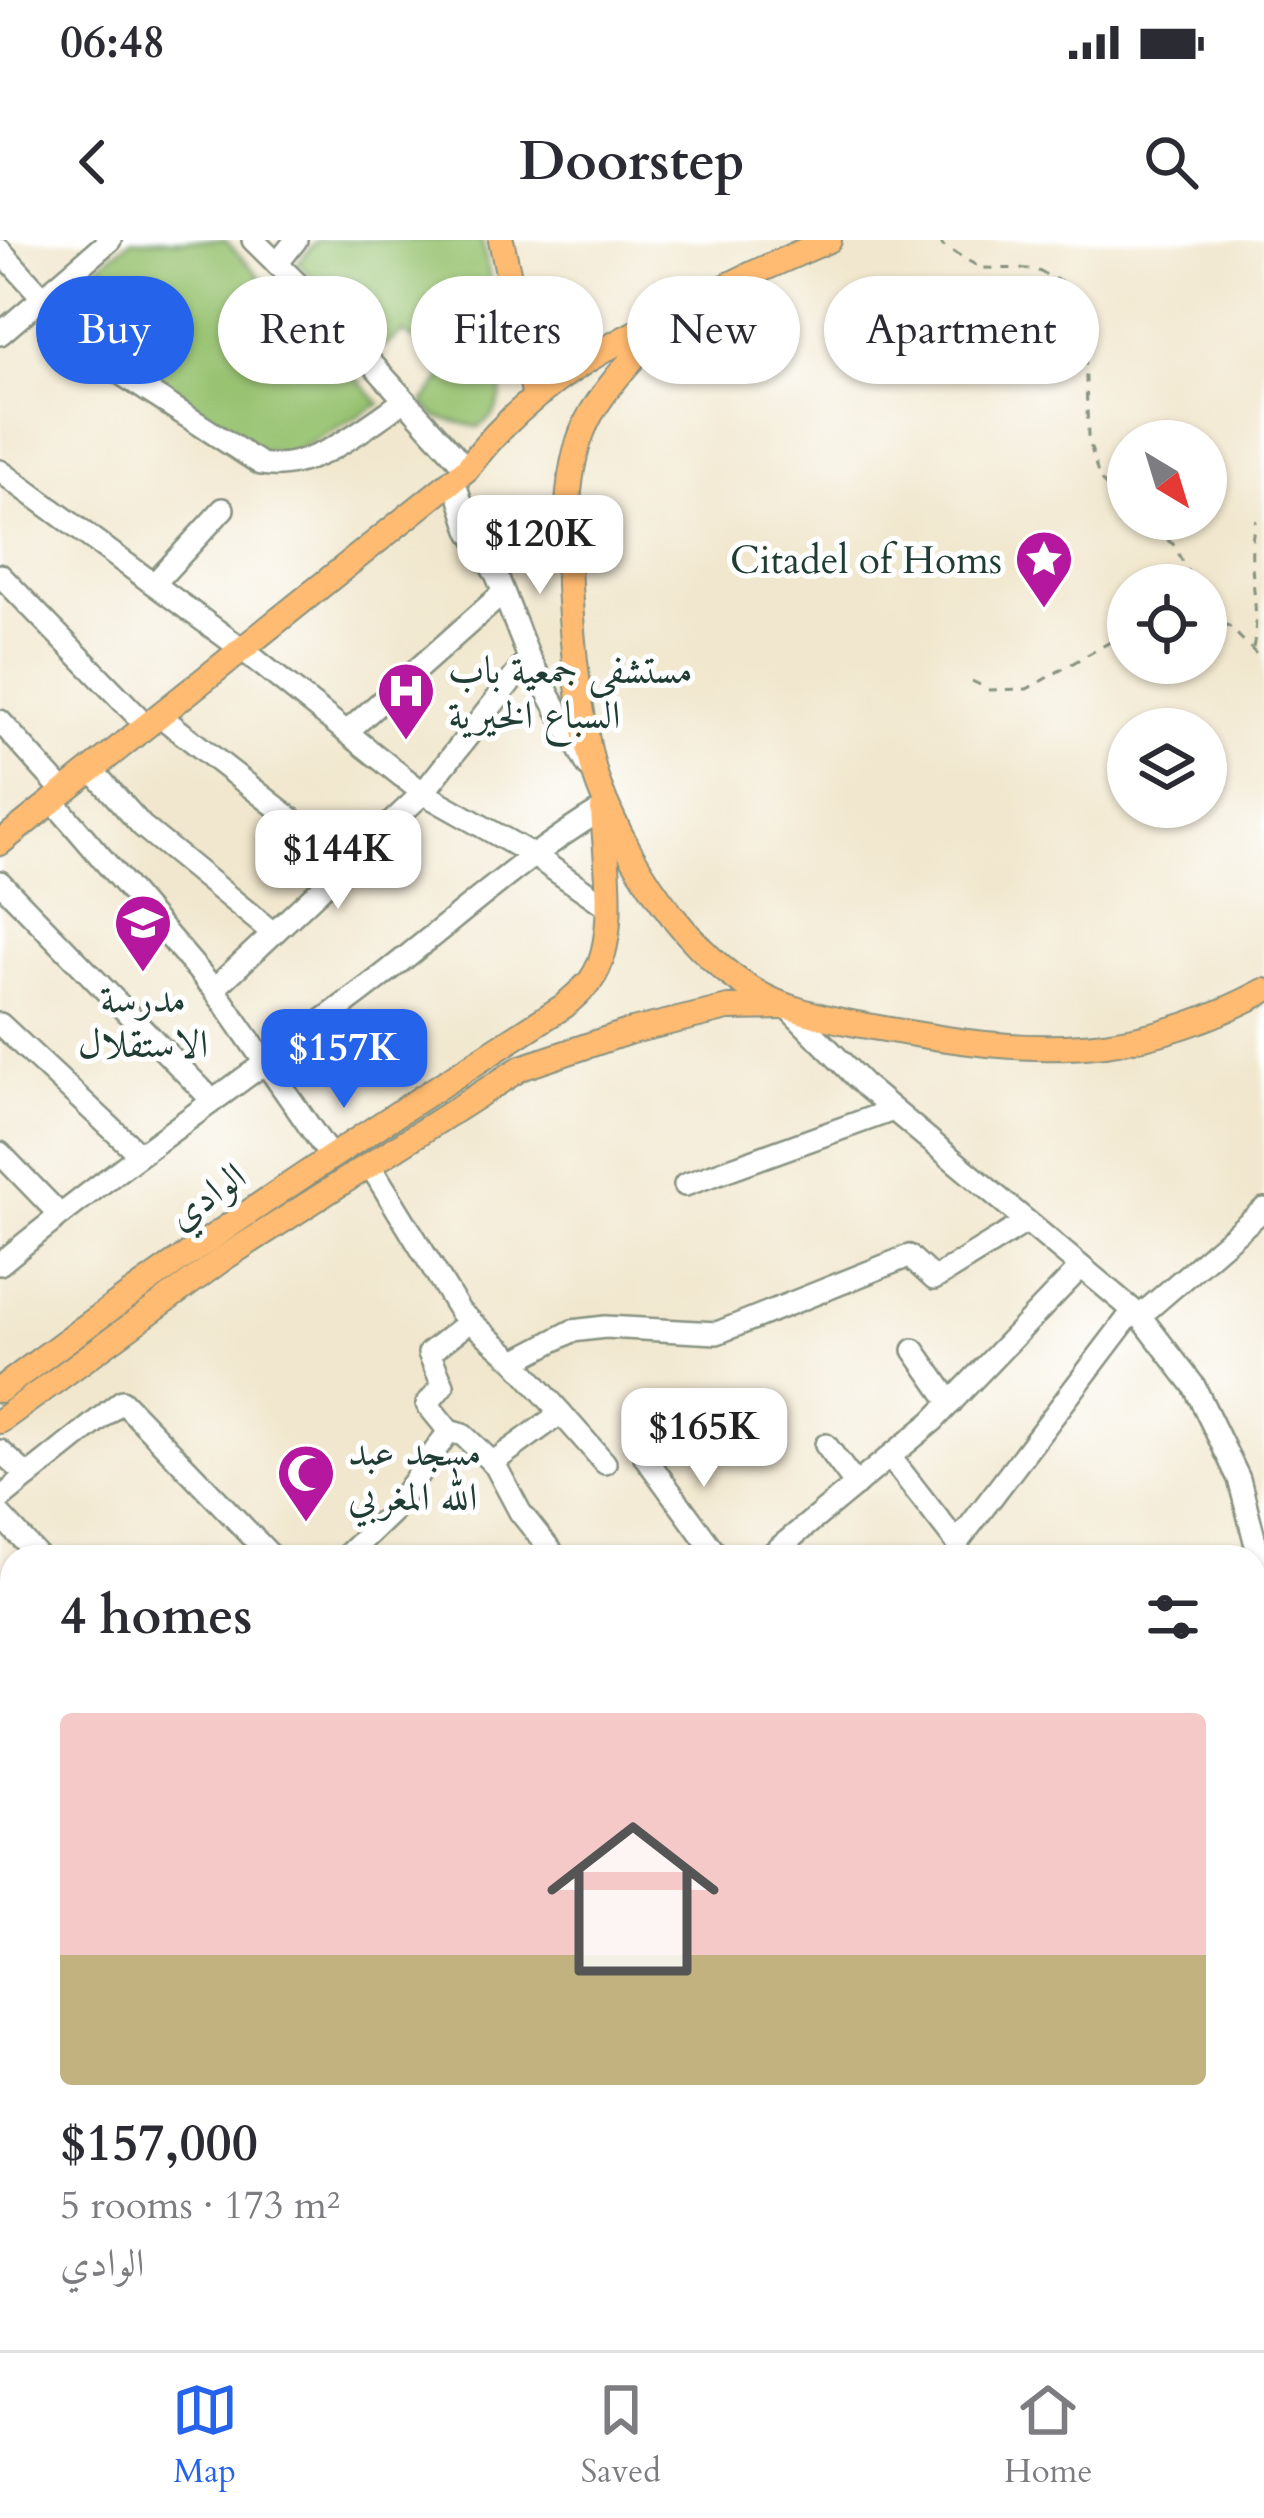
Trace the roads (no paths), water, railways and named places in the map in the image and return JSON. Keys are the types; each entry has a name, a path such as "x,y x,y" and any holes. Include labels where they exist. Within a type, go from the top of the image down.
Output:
{"main road":[{"path":"501,240 536,397"},
{"path":"753,276 829,240"},
{"path":"0,843 460,474 490,438 536,397 627,336"},
{"path":"627,366 588,418 573,470 565,527 574,654 600,796 652,886 700,951 731,978 786,1006 995,1047 1048,1050 1139,1041 1183,1028 1264,991"},
{"name":"الوادي","path":"0,1390 123,1297 330,1156 564,1006 592,979 602,957 608,907 600,796"},
{"name":"الوادي","path":"0,1421 224,1258 521,1068 628,1032 728,1008 786,1006"}],"street":[{"path":"68,276 110,240"},
{"path":"0,1264 139,1154 362,991 600,796 470,530 460,474 404,401 322,308 253,240"},
{"path":"277,264 296,240"},
{"path":"0,250 36,290"},
{"path":"0,334 36,304"},
{"path":"137,384 261,464 276,466 303,461 404,401"},
{"path":"0,471 242,649 423,793 533,855 608,907"},
{"path":"154,584 223,508"},
{"path":"0,575 153,721 348,862"},
{"path":"348,731 503,593"},
{"path":"214,989 423,793 529,658"},
{"path":"0,721 214,989 330,1156"},
{"path":"92,770 142,826 273,933"},
{"path":"0,882 212,1100"},
{"path":"786,1006 893,1110 1136,1314 1194,1386 1238,1479 1256,1545"},
{"path":"0,1024 139,1154"},
{"path":"685,1185 893,1110"},
{"path":"0,1153 60,1215"},
{"path":"370,1165 460,1312 515,1360 604,1463"},
{"path":"962,1545 1136,1314 1264,1209"},
{"path":"515,1360 572,1331 605,1327 717,1333 909,1256 934,1279 1026,1222"},
{"path":"783,1545 951,1403 1081,1268"},
{"path":"470,1321 429,1353 442,1385 428,1404 449,1431 464,1435 492,1463 520,1512 546,1545"},
{"path":"914,1350 951,1403"},
{"path":"0,1499 122,1401 260,1545"},
{"path":"492,1463 561,1413"},
{"path":"358,1545 391,1513 449,1431"},
{"path":"826,1445 856,1485"},
{"path":"0,1451 28,1476"},
{"path":"645,1457 709,1545"},
{"path":"890,1457 954,1545"},
{"path":"0,1515 28,1545"}],"place":[{"name":"Citadel of Homs","path":"1044,610"},
{"name":"مستشفى جمعية باب السباع الخيرية","path":"406,742"},
{"name":"مدرسة الاستقلال","path":"143,974"},
{"name":"مسجد عبد الله المغربي","path":"306,1524"}]}
